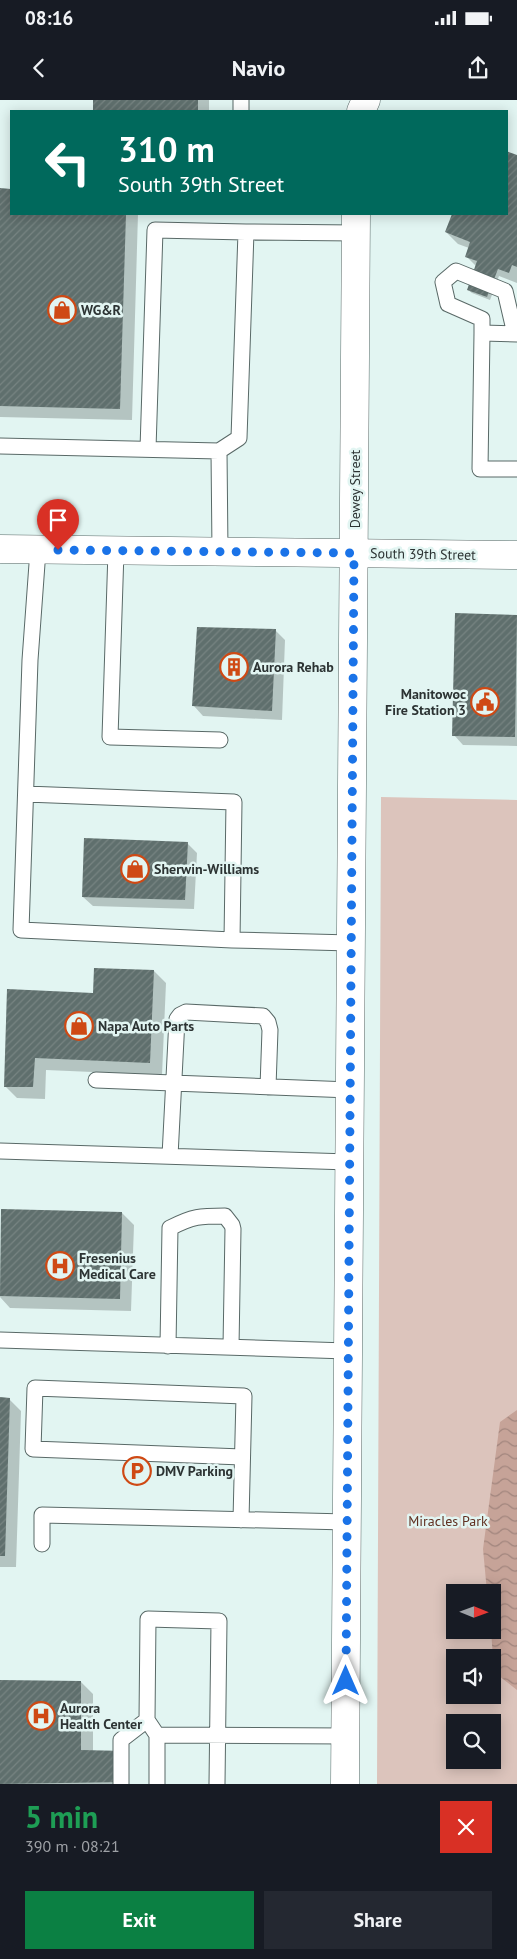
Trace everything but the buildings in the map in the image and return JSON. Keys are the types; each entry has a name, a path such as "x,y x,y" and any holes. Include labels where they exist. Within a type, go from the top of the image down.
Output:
{"street":[{"name":"Dewey Street","path":"345,1784 356,223"},
{"name":"South 39th Street","path":"0,549 517,555"}],"lane":[{"path":"148,449 155,230 246,232 356,223"},
{"path":"0,446 219,451 239,438 246,232"},
{"path":"482,333 516,334 505,292 456,271 442,282 448,304 482,319 480,468 517,468"},
{"path":"219,451 220,551"},
{"path":"38,550 30,660 21,930 232,940 351,943"},
{"path":"116,551 110,737 220,740"},
{"path":"26,794 234,802 232,940"},
{"path":"170,1156 177,1019 180,1015 186,1012 263,1016 268,1022 270,1030 268,1087"},
{"path":"96,1080 350,1090"},
{"path":"0,1151 349,1162"},
{"path":"168,1346 170,1228 188,1218 197,1216 225,1216 233,1229 232,1347"},
{"path":"0,1340 347,1351"},
{"path":"241,1520 244,1396 35,1388 33,1449 242,1457"},
{"path":"42,1544 42,1515 347,1522"},
{"path":"157,1784 157,1735 147,1720 148,1620 219,1621 217,1784"},
{"path":"121,1784 121,1740 147,1720"},
{"path":"157,1735 346,1736"}],"green space":[{"name":"Miracles Park","path":"381,797 517,800 517,1784 377,1784"}],"water":[{"path":"517,1410 517,1690 501,1677 501,1649 492,1649 492,1639 501,1639 501,1584 486,1584 483,1549 500,1422"}],"place":[{"name":"WG&R","path":"62,310"},
{"name":"Aurora Rehab","path":"234,667"},
{"name":"Manitowoc Fire Station 3","path":"485,702"},
{"name":"Sherwin-Williams","path":"135,869"},
{"name":"Napa Auto Parts","path":"79,1026"},
{"name":"Fresenius Medical Care","path":"60,1266"},
{"name":"DMV Parking","path":"137,1471"},
{"name":"Aurora Health Center","path":"41,1716"}],"route":[{"path":"58,550 354,553 346,1681"}]}
